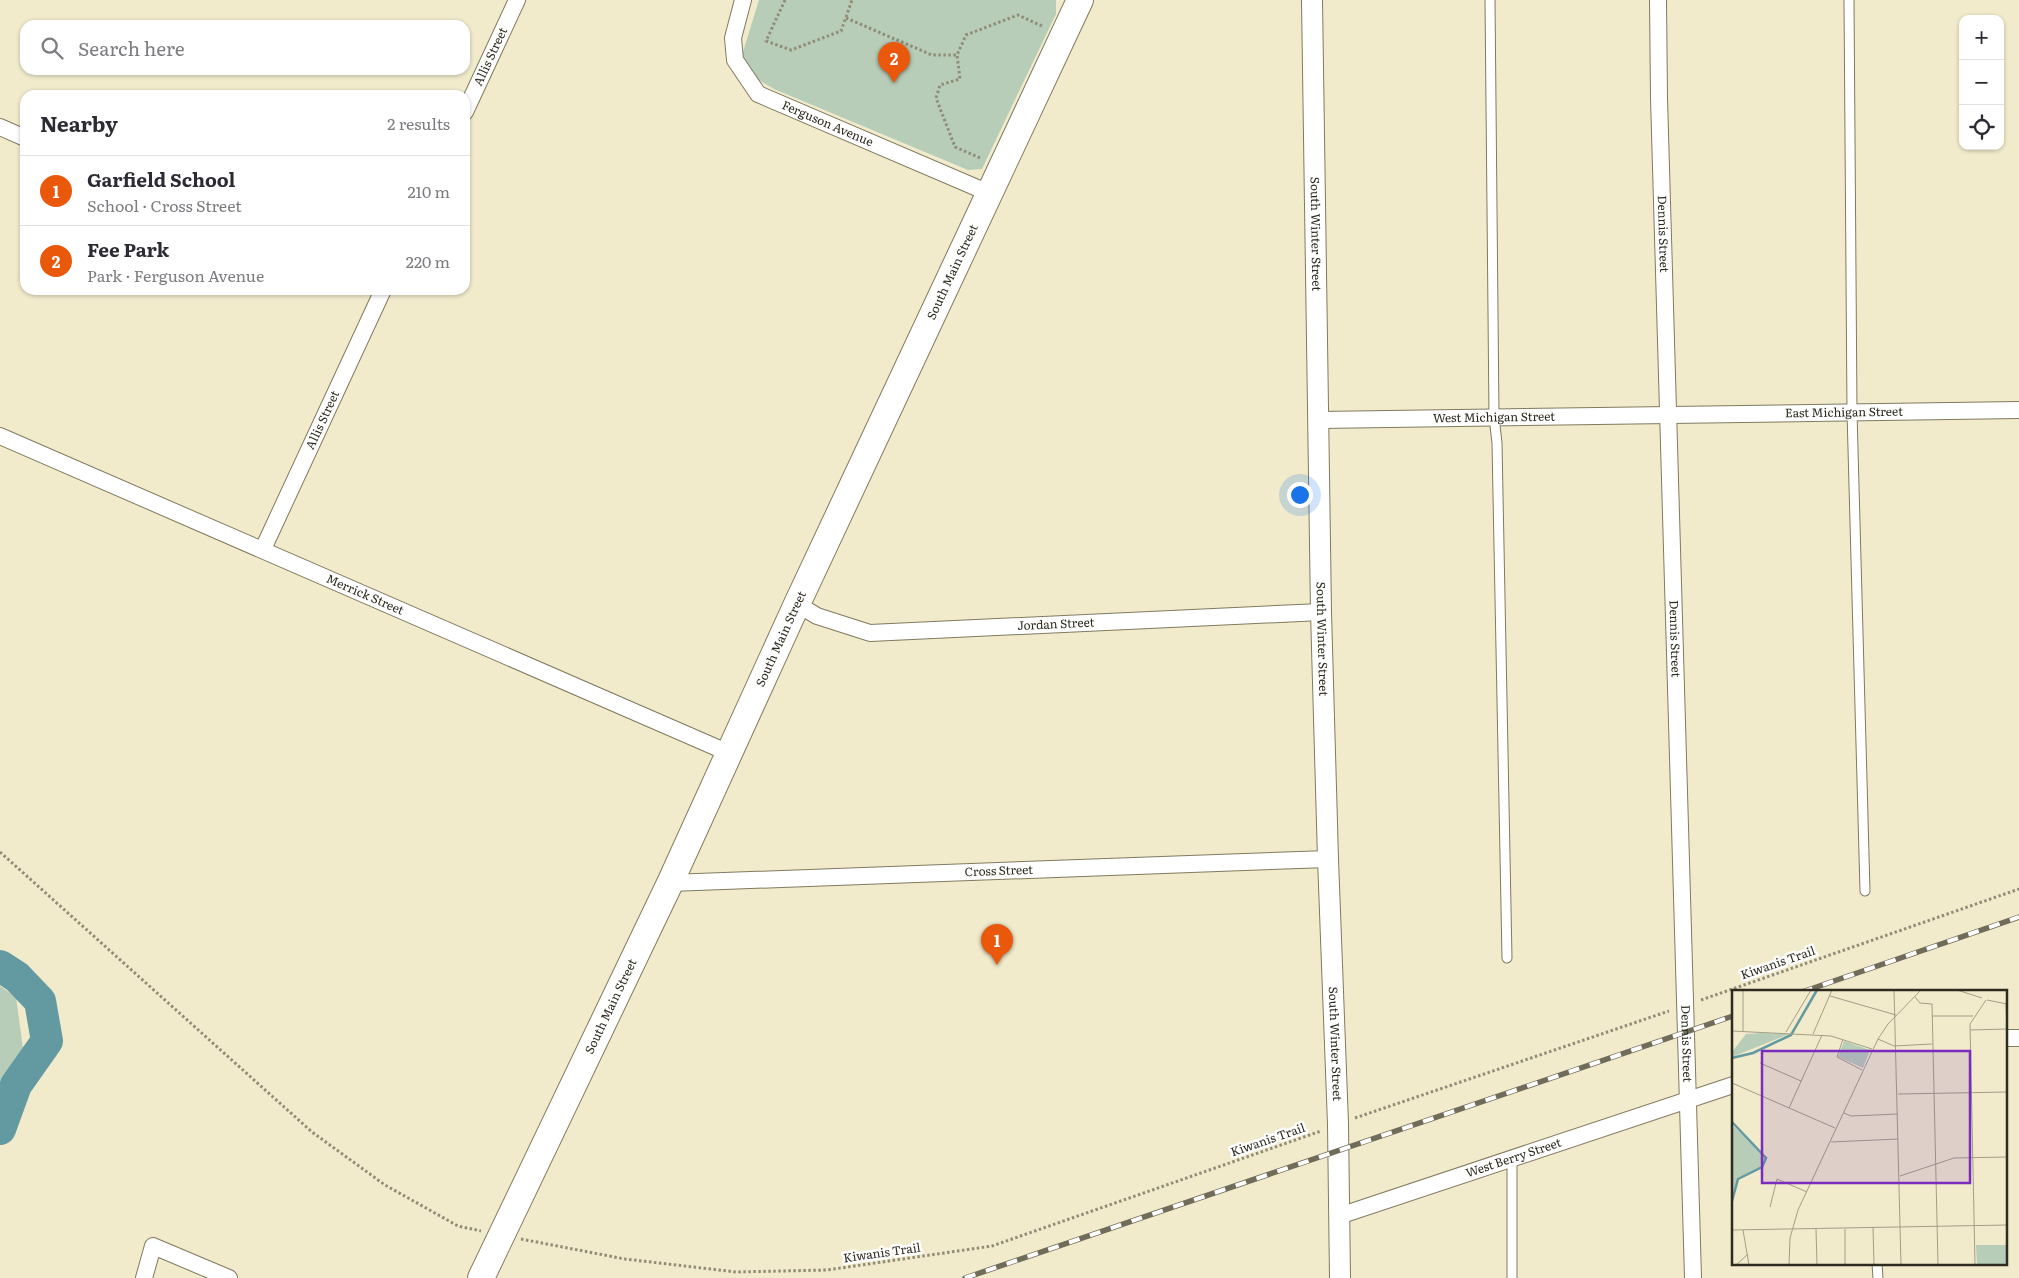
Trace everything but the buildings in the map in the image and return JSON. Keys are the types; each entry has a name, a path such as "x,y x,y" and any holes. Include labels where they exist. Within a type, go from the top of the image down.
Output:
{"main road":[{"name":"South Main Street","path":"481,1278 670,883 797,604 1080,0"}],"street":[{"name":"Allis Street","path":"470,101 517,0"},
{"name":"Ferguson Avenue","path":"743,0 733,38 735,60 758,94 989,193"},
{"name":"South Winter Street","path":"1312,0 1320,420 1321,612 1338,1124 1340,1278"},
{"name":"Dennis Street","path":"1658,0 1659,98 1693,1278"},
{"path":"0,127 20,136"},
{"name":"Allis Street","path":"264,550 377,295"},
{"name":"East Michigan Street","path":"1668,414 2019,410"},
{"name":"West Michigan Street","path":"1320,420 1668,414"},
{"name":"Merrick Street","path":"0,436 728,753"},
{"name":"Jordan Street","path":"797,604 817,616 870,633 1321,612"},
{"name":"Cross Street","path":"670,883 1328,858"},
{"path":"2006,1038 2019,1038"},
{"name":"West Berry Street","path":"1339,1216 1732,1085"},
{"path":"144,1278 152,1246 229,1278"}],"lane":[{"path":"1490,0 1494,417 1497,443 1507,958"},
{"path":"1849,0 1852,412 1865,890"},
{"path":"1512,1157 1512,1278"}],"path":[{"path":"784,0 766,41 791,50 840,31 852,0"},
{"path":"980,158 955,147 936,98 940,85 960,78 957,55 966,35 1018,15 1042,26"},
{"path":"846,18 932,55 957,55"},
{"name":"Kiwanis Trail","path":"0,852 312,1132 385,1185 458,1226 500,1236 625,1259 736,1272 827,1270 992,1246 1338,1124 2019,889"}],"green space":[{"path":"759,0 1056,0 1056,14 982,169 968,170 774,89 755,78 742,55"},
{"path":"0,986 16,997 23,1048 0,1092"}],"waterway":[{"path":"0,966 17,977 40,1001 47,1041 16,1085 0,1129"}],"railway":[{"path":"1808,990 2019,917"},
{"path":"965,1278 1732,1016"}],"place":[{"name":"Fee Park","path":"894,83"},
{"name":"Garfield School","path":"997,965"}]}
